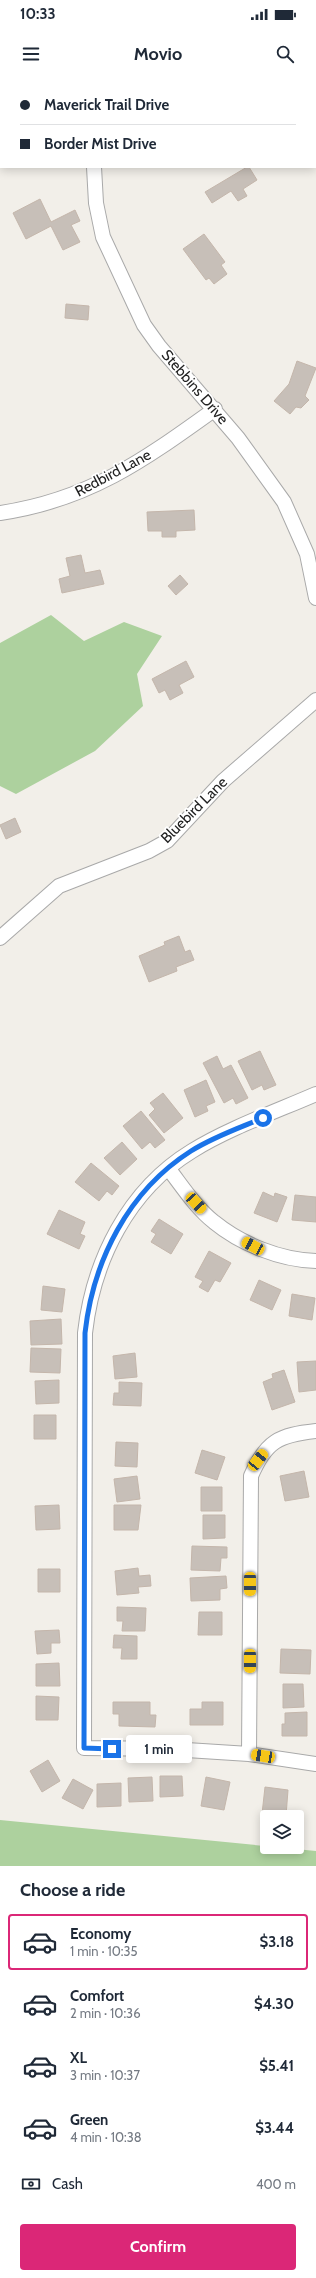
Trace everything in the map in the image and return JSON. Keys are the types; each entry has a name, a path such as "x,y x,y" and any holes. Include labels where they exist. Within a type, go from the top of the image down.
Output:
{"street":[{"name":"Stebbins Drive","path":"94,168 96,202 103,237 144,325 159,346 215,409 284,502 307,554 316,598"},
{"name":"Redbird Lane","path":"0,513 30,508 88,490 146,458 215,409"},
{"name":"Bluebird Lane","path":"0,938 59,886 149,851 167,841 223,781 316,700"},
{"path":"316,1094 210,1141 192,1150 168,1168 138,1200 110,1241 92,1288 85,1333 84,1748 171,1749 249,1754 316,1764"},
{"path":"168,1168 213,1222 228,1232 270,1252 293,1258 316,1261"},
{"path":"249,1754 251,1476 258,1460 279,1439 290,1434 316,1431"}],"green space":[{"path":"51,615 84,641 124,622 162,636 137,674 143,706 95,751 16,794 0,786 0,643"},
{"path":"0,1820 260,1846 260,1854 304,1854 304,1850 316,1851 316,1866 0,1866"}],"building":[{"path":"245,168 250,168 257,180 243,189 247,196 238,201 231,191 212,203 205,192"},
{"path":"40,199 51,222 75,210 80,221 71,225 80,242 63,250 51,226 26,239 13,213"},
{"path":"204,234 225,262 221,265 227,274 214,284 209,278 206,280 183,249"},
{"path":"66,304 89,306 88,320 65,318"},
{"path":"297,361 316,368 305,396 309,400 301,408 296,407 290,414 274,401 289,384"},
{"path":"194,510 195,530 176,531 176,537 162,537 162,531 148,531 147,512"},
{"path":"81,555 85,573 100,570 104,584 62,593 59,579 70,576 66,558"},
{"path":"180,575 188,584 176,595 168,586"},
{"path":"186,661 194,677 179,685 183,693 170,700 165,690 159,693 152,679"},
{"path":"15,818 21,832 6,839 0,825"},
{"path":"179,936 185,952 190,950 194,960 176,967 177,971 149,982 139,956 165,945 164,942"},
{"path":"260,1051 276,1085 264,1090 262,1085 252,1090 238,1061"},
{"path":"217,1056 223,1069 231,1065 248,1098 236,1104 233,1098 224,1103 203,1063"},
{"path":"206,1080 215,1102 206,1106 208,1111 195,1117 184,1090"},
{"path":"163,1093 183,1118 164,1133 149,1115 155,1109 150,1103"},
{"path":"141,1111 165,1140 155,1148 150,1142 142,1149 123,1126"},
{"path":"122,1142 137,1159 120,1175 104,1158"},
{"path":"91,1163 119,1186 112,1195 107,1191 99,1201 75,1182"},
{"path":"263,1192 274,1197 275,1193 287,1197 277,1222 254,1213"},
{"path":"295,1195 316,1197 316,1222 292,1220"},
{"path":"59,1210 85,1222 80,1234 85,1236 79,1249 47,1234"},
{"path":"159,1219 183,1234 171,1254 151,1242 156,1234 151,1231"},
{"path":"209,1251 231,1263 220,1282 215,1280 208,1292 199,1287 203,1281 195,1277"},
{"path":"259,1280 281,1290 272,1310 250,1300"},
{"path":"43,1286 65,1289 62,1312 41,1310"},
{"path":"292,1294 315,1298 312,1320 289,1316"},
{"path":"61,1319 62,1344 31,1345 30,1321"},
{"path":"31,1348 61,1349 60,1373 30,1372"},
{"path":"135,1353 137,1377 115,1379 113,1356"},
{"path":"316,1361 316,1390 299,1392 297,1362"},
{"path":"284,1370 295,1402 272,1410 263,1382 273,1378 272,1374"},
{"path":"59,1380 59,1403 36,1404 35,1381"},
{"path":"119,1382 142,1383 141,1406 113,1405 114,1393 119,1393"},
{"path":"34,1415 56,1415 56,1439 34,1439"},
{"path":"116,1442 138,1443 137,1467 115,1466"},
{"path":"202,1450 225,1457 217,1480 195,1473"},
{"path":"304,1471 309,1497 285,1501 280,1476"},
{"path":"137,1476 140,1499 117,1502 114,1479"},
{"path":"201,1487 222,1487 222,1511 201,1511"},
{"path":"59,1505 60,1529 36,1530 35,1506"},
{"path":"114,1505 141,1505 138,1530 114,1530"},
{"path":"203,1515 225,1515 225,1538 203,1539"},
{"path":"192,1546 227,1547 227,1558 221,1558 220,1571 191,1570"},
{"path":"138,1568 139,1576 150,1575 151,1586 138,1587 139,1593 117,1595 115,1571"},
{"path":"38,1569 60,1569 60,1592 38,1592"},
{"path":"226,1576 227,1588 220,1589 220,1600 191,1601 190,1578"},
{"path":"117,1607 146,1608 145,1631 122,1631 123,1621 117,1621"},
{"path":"199,1612 222,1612 222,1635 198,1635"},
{"path":"59,1630 60,1643 51,1643 51,1653 37,1654 35,1631"},
{"path":"114,1635 137,1636 137,1659 121,1659 122,1648 113,1648"},
{"path":"281,1649 311,1650 310,1674 280,1673"},
{"path":"59,1663 60,1686 36,1686 36,1664"},
{"path":"283,1684 303,1684 304,1707 283,1708"},
{"path":"36,1696 59,1697 58,1720 36,1720"},
{"path":"113,1702 150,1702 150,1715 156,1715 155,1727 119,1726 119,1714 113,1714"},
{"path":"202,1702 223,1702 223,1725 190,1725 190,1709 202,1709"},
{"path":"307,1712 307,1736 282,1736 282,1724 285,1724 285,1713"},
{"path":"48,1760 60,1781 42,1792 30,1771"},
{"path":"160,1776 182,1776 183,1796 160,1797"},
{"path":"152,1777 153,1801 129,1802 128,1778"},
{"path":"206,1777 230,1782 224,1810 201,1806"},
{"path":"73,1779 93,1790 83,1809 62,1798"},
{"path":"121,1783 121,1806 97,1807 97,1784"},
{"path":"265,1787 288,1790 286,1810 262,1810"}],"route":[{"path":"112,1749 84,1748 85,1333 92,1288 110,1241 122,1221 151,1185 168,1168 192,1150 263,1118"}]}
